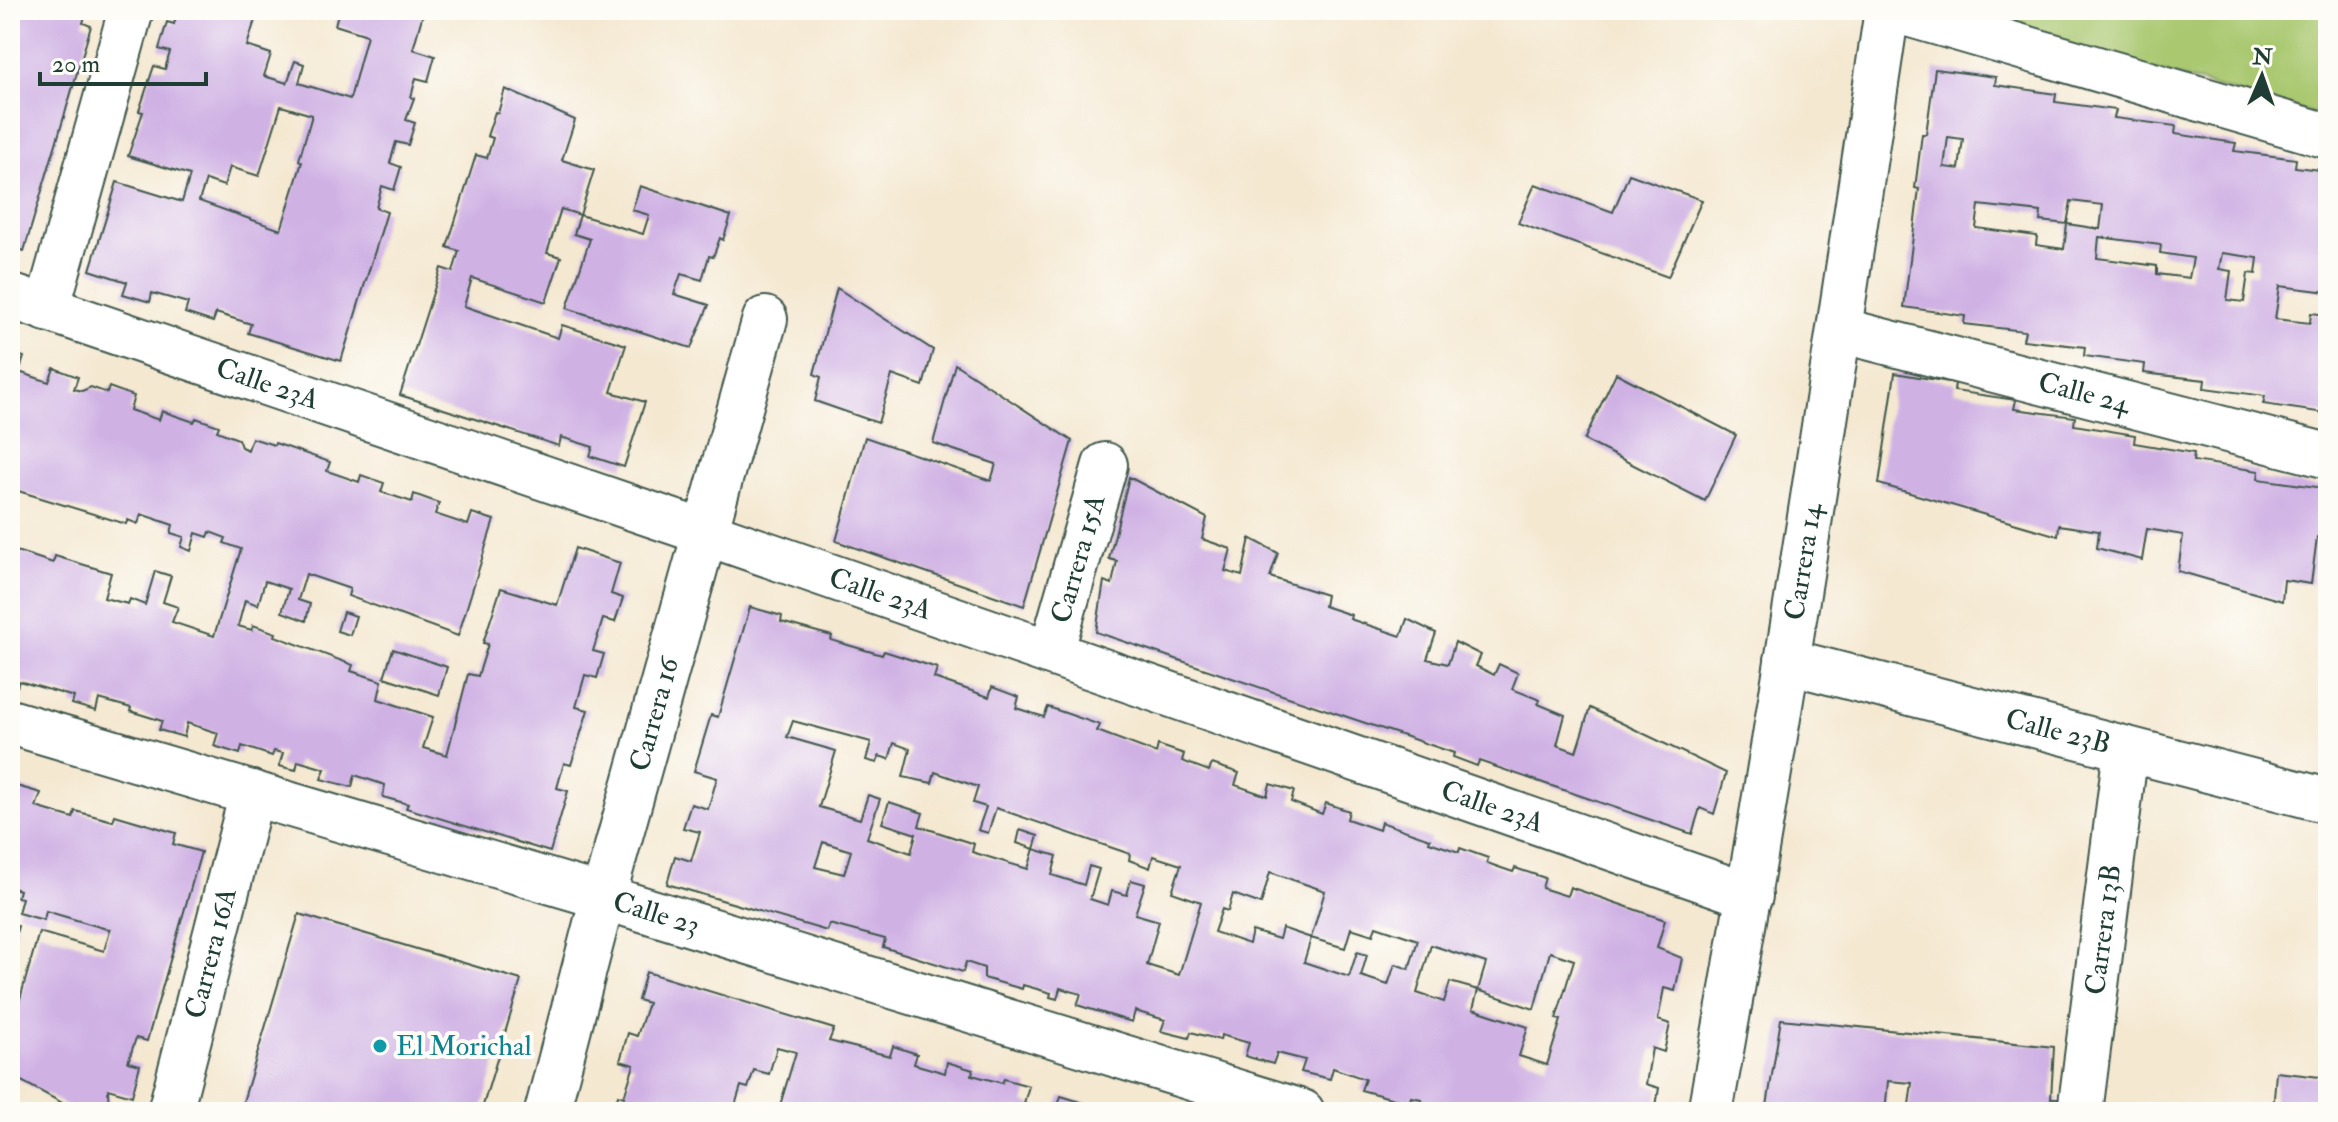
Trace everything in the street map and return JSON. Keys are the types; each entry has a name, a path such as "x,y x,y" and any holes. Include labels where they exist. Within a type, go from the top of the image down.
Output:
{"street":[{"path":"29,302 131,10"},
{"name":"Carrera 14","path":"1710,1112 1750,896 1840,330 1887,10"},
{"path":"1894,10 2328,136"},
{"name":"Calle 23A","path":"29,302 706,533 1750,896"},
{"name":"Carrera 16","path":"547,1112 603,897 765,319"},
{"name":"Calle 24","path":"1840,330 2328,456"},
{"name":"Carrera 15A","path":"1051,653 1105,465"},
{"name":"Calle 23B","path":"1787,661 2328,801"},
{"name":"Calle 23","path":"10,722 603,897 1302,1112"},
{"name":"Carrera 13B","path":"2080,1112 2126,749"},
{"name":"Carrera 16A","path":"170,1112 252,793"}],"green space":[{"path":"1934,10 2328,10 2328,118"}],"building":[{"path":"10,10 87,10 83,23 91,26 24,251 10,246"},
{"path":"178,10 258,10 247,46 271,54 264,76 287,83 295,61 304,64 299,83 350,99 367,35 335,25 339,10 424,10 413,49 435,56 428,81 416,78 411,97 414,98 406,120 415,123 408,145 396,142 390,163 401,167 394,190 382,186 376,208 387,212 341,361 248,333 251,324 216,313 213,322 185,313 188,303 152,293 150,302 123,294 127,282 90,270 117,182 182,202 190,175 128,156 154,66 165,69 170,52 159,49 167,22 174,24","holes":["281,106 312,115 299,160 302,162 281,230 199,201 206,180 224,186 230,167 259,176"]},
{"path":"1935,69 1996,77 1995,85 2056,94 2055,102 2116,110 2114,118 2176,126 2175,134 2236,143 2234,151 2296,159 2295,167 2328,171 2328,292 2280,286 2275,319 2310,323 2311,313 2328,315 2328,422 2324,421 2325,413 2263,404 2265,396 2204,388 2205,380 2144,373 2145,364 2084,356 2085,347 2023,340 2025,331 1964,324 1965,316 1904,307 1919,189 1915,188 1922,134 1926,134","holes":["1948,137 1963,139 1959,169 1944,167","2071,201 2103,205 2100,229 2067,224","1979,205 2041,212 2040,221 2067,224 2064,249 2036,245 2037,236 1976,228","2099,237 2161,245 2160,253 2193,258 2189,278 2157,274 2157,266 2097,258","2222,253 2258,258 2256,274 2248,273 2244,302 2227,300 2231,271 2219,269"]},
{"path":"505,89 575,120 562,160 594,170 580,215 561,209 547,253 561,257 546,302 472,278 464,306 558,338 562,325 626,345 611,392 645,402 624,467 590,456 593,447 561,437 559,446 400,395 441,268 453,272 459,251 447,247 476,155 487,158 493,138 487,136"},
{"path":"1629,174 1702,200 1668,277 1518,223 1535,184 1613,212"},
{"path":"640,186 731,216 723,240 720,238 713,257 709,256 702,280 681,274 674,294 709,305 691,348 567,308 590,239 574,234 580,215 643,234 649,215 632,210"},
{"path":"837,288 933,350 923,386 892,375 878,423 815,401 821,377 814,374"},
{"path":"10,352 24,357 19,372 49,382 54,368 78,377 74,389 82,391 91,387 107,393 109,387 134,396 130,410 159,420 162,411 194,422 196,418 219,426 217,431 238,439 241,447 248,450 252,438 275,443 330,462 327,471 359,482 361,475 384,483 381,492 412,502 414,494 439,503 435,514 468,525 472,513 494,520 458,636 348,596 350,589 306,574 298,600 310,604 306,621 282,612 289,589 265,581 258,605 245,600 238,626 252,630 253,625 353,665 351,671 382,681 378,699 433,717 423,748 447,755 468,674 478,676 488,644 483,643 501,588 557,605 575,548 620,563 611,594 623,598 615,622 603,619 593,651 604,654 597,678 585,675 576,707 588,710 571,765 564,763 557,788 568,791 550,852 406,808 408,804 383,797 385,785 355,775 352,787 321,779 325,769 298,761 296,770 279,766 283,753 274,751 272,756 242,746 240,754 214,746 218,733 187,723 184,737 159,730 162,721 130,711 131,708 99,699 96,711 72,704 74,697 19,681 17,687 10,685 10,549 53,563 55,556 111,573 104,598 128,604 130,599 145,605 155,571 171,576 163,602 178,607 172,622 214,636 241,549 224,543 226,538 210,532 208,537 196,533 191,551 181,547 184,537 171,533 173,525 141,514 138,524 128,520 126,524 15,490 13,496 10,495"},
{"path":"955,364 1072,441 1024,606 836,541 865,437 991,481 996,464 933,443"},
{"path":"1616,373 1736,435 1705,501 1584,440"},
{"path":"1895,373 1955,383 1954,391 2016,400 2014,409 2075,417 2074,425 2135,435 2134,443 2194,453 2193,461 2259,471 2258,479 2324,488 2323,496 2328,496 2328,538 2317,537 2311,584 2284,580 2282,601 2178,571 2183,535 2147,529 2142,560 2097,548 2099,531 2059,525 2058,536 1879,484"},
{"path":"1129,477 1207,518 1202,539 1231,549 1225,571 1242,576 1250,538 1278,553 1270,577 1326,595 1324,606 1351,615 1350,619 1401,636 1407,619 1436,633 1427,659 1448,664 1455,642 1481,655 1476,666 1494,675 1499,664 1518,673 1512,689 1540,700 1538,704 1565,715 1557,745 1576,752 1590,708 1726,773 1714,814 1700,808 1692,834 1479,761 1477,766 1453,757 1454,753 1096,632 1104,581 1112,584 1117,561 1109,559"},
{"path":"750,607 782,616 781,622 832,636 831,640 882,655 884,651 937,668 934,678 989,697 992,687 1019,697 1016,708 1044,717 1048,707 1100,725 1097,731 1156,753 1158,745 1184,754 1182,761 1209,771 1212,764 1239,773 1235,785 1267,796 1270,784 1294,791 1291,802 1322,814 1326,803 1349,811 1347,819 1379,830 1381,822 1430,839 1429,842 1488,858 1487,863 1513,872 1515,868 1545,878 1542,888 1567,896 1570,887 1665,920 1657,948 1682,958 1675,991 1664,988 1658,1020 1670,1024 1664,1052 1652,1048 1646,1084 1659,1088 1655,1112 1473,1112 1444,1103 1441,1112 1425,1107 1421,1099 1411,1097 1409,1103 1361,1090 1365,1079 1333,1068 1330,1079 1301,1072 1305,1060 1277,1053 1273,1064 1245,1056 1249,1043 1221,1035 1220,1040 1191,1032 1189,1038 1161,1031 1165,1020 1135,1011 1132,1022 1077,1005 1081,994 1060,988 1057,999 1050,997 1051,993 1023,985 1022,989 984,978 984,968 966,962 963,972 883,947 885,939 829,924 827,931 667,884 675,856 691,861 700,832 683,828 691,804 708,809 717,778 694,771 711,715 718,717","holes":["793,721 871,742 866,760 877,763 879,756 889,759 894,743 910,749 903,777 932,783 935,772 978,787 973,803 986,807 978,830 988,833 996,808 1130,854 1129,860 1150,868 1153,856 1181,865 1172,892 1201,902 1179,975 1147,965 1159,921 1135,914 1145,884 1131,880 1127,895 1112,891 1108,905 1090,899 1099,869 1089,866 1084,885 1052,875 1057,856 1034,849 1028,869 972,852 974,844 919,826 923,813 889,802 882,823 916,834 911,853 867,838 880,799 868,795 860,819 819,807 836,751 787,737","823,842 851,851 844,874 815,867","1270,872 1325,891 1311,938 1282,928 1279,939 1252,931 1249,944 1214,932 1222,909 1228,911 1233,894 1261,904","1376,926 1418,940 1409,969 1395,964 1388,985 1361,976 1367,955 1357,952 1349,977 1304,962 1311,938 1345,948 1351,928 1373,935","1431,945 1486,963 1478,990 1450,982 1444,1002 1417,993","1550,952 1574,960 1556,1019 1561,1020 1547,1065 1519,1056 1528,1027 1473,1009 1478,990 1534,1009"]},
{"path":"343,612 356,616 350,635 337,631"},
{"path":"393,649 447,667 439,695 384,677"},
{"path":"13,785 41,793 36,807 73,818 75,811 113,821 115,815 176,833 173,844 201,852 147,1041 136,1038 128,1062 140,1065 132,1096 108,1089 109,1112 79,1112 10,1075 10,1034 39,932 104,951 110,930 46,911 44,920 18,913 22,898 17,897 19,890 10,887 10,796"},
{"path":"1020,830 1038,836 1034,849 1017,843"},
{"name":"El Morichal","path":"299,914 521,980 481,1112 240,1112"},
{"path":"10,923 18,926 11,951 10,951"},
{"path":"646,972 834,1029 829,1041 890,1056 893,1046 917,1054 914,1064 945,1073 947,1062 973,1070 972,1075 1029,1086 1024,1103 1053,1112 778,1112 796,1052 777,1047 769,1074 754,1070 748,1088 741,1086 733,1112 613,1112 618,1095 624,1097 634,1065 620,1061 628,1033 637,1036 648,1003 638,1000"},
{"path":"1781,1019 2054,1047 2051,1098 2058,1098 2057,1112 1908,1112 1912,1083 1888,1081 1885,1112 1766,1112"},
{"path":"2276,1072 2328,1078 2328,1112 2273,1112"},
{"path":"1061,1096 1084,1103 1082,1112 1056,1112"}],"place":[{"name":"El Morichal","path":"380,1046"}]}
